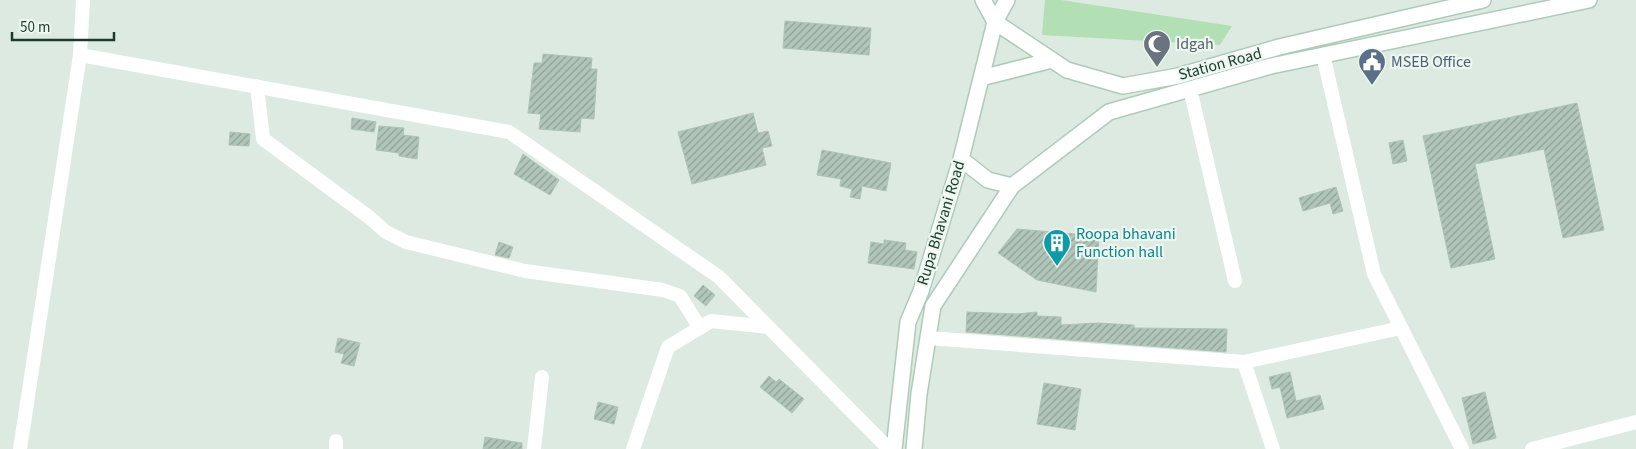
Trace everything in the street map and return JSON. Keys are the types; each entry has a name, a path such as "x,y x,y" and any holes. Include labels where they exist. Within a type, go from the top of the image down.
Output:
{"main road":[{"name":"Station Road","path":"983,0 995,22 1067,70 1123,86 1178,76 1279,47 1483,0"},
{"name":"Rupa Bhavani Road","path":"894,449 908,322 921,291 961,159 995,22 1007,0"},
{"path":"914,449 933,306 1012,186 1108,112 1271,66 1589,0"},
{"path":"981,78 1052,60"},
{"path":"961,159 988,180 1012,186"}],"street":[{"path":"20,449 80,55 83,0"},
{"path":"80,55 509,132 719,277 889,449"},
{"path":"1323,55 1374,274 1462,449"},
{"path":"257,86 263,138 369,216 386,232 406,242 525,271 663,290 680,296 700,328"},
{"path":"1190,89 1235,281"},
{"path":"633,449 668,347 712,321 768,327"},
{"path":"928,338 1244,362 1401,328"},
{"path":"1244,362 1273,449"},
{"path":"534,449 542,377"},
{"path":"1532,449 1636,422"}],"green space":[{"path":"1045,0 1061,0 1232,26 1220,45 1042,35"}],"building":[{"path":"785,21 871,28 869,55 783,48"},
{"path":"543,54 592,58 591,69 597,69 594,119 581,118 580,132 539,129 541,114 528,113 534,63 542,63"},
{"path":"1577,103 1604,230 1563,238 1544,149 1475,164 1495,259 1451,268 1423,136"},
{"path":"753,113 758,133 768,131 772,146 762,148 766,165 692,184 678,132"},
{"path":"352,118 376,122 374,132 351,129"},
{"path":"379,126 404,128 403,135 419,137 417,159 399,156 399,153 376,150"},
{"path":"230,132 250,134 249,146 229,145"},
{"path":"1403,140 1407,161 1393,164 1389,143"},
{"path":"822,150 891,163 886,191 862,186 860,199 850,197 852,189 840,186 841,179 817,175"},
{"path":"523,154 559,180 550,195 514,174"},
{"path":"1336,187 1343,211 1333,214 1330,203 1303,211 1299,198"},
{"name":"Roopa bhavani Function hall","path":"1017,229 1099,236 1096,292 1037,280 998,253"},
{"path":"884,240 906,243 905,250 917,252 914,269 868,263 871,242 884,244"},
{"path":"499,242 513,247 509,258 495,255"},
{"path":"703,285 715,295 706,306 694,296"},
{"path":"967,312 1017,314 1037,312 1037,316 1061,317 1061,325 1098,323 1134,325 1134,328 1227,329 1226,352 966,332"},
{"path":"338,338 360,343 354,366 341,363 344,354 335,352"},
{"path":"1290,372 1296,401 1320,395 1324,409 1287,418 1280,387 1272,389 1269,377"},
{"path":"769,376 776,382 779,379 804,399 792,413 760,387"},
{"path":"1044,383 1081,389 1075,430 1037,424"},
{"path":"1485,392 1496,438 1473,444 1462,398"},
{"path":"598,402 618,407 614,424 594,419"},
{"path":"485,437 522,443 522,449 483,449"}],"place":[{"name":"Idgah","path":"1157,68"},
{"name":"MSEB Office","path":"1372,86"},
{"name":"Roopa bhavani Function hall","path":"1057,267"}]}
